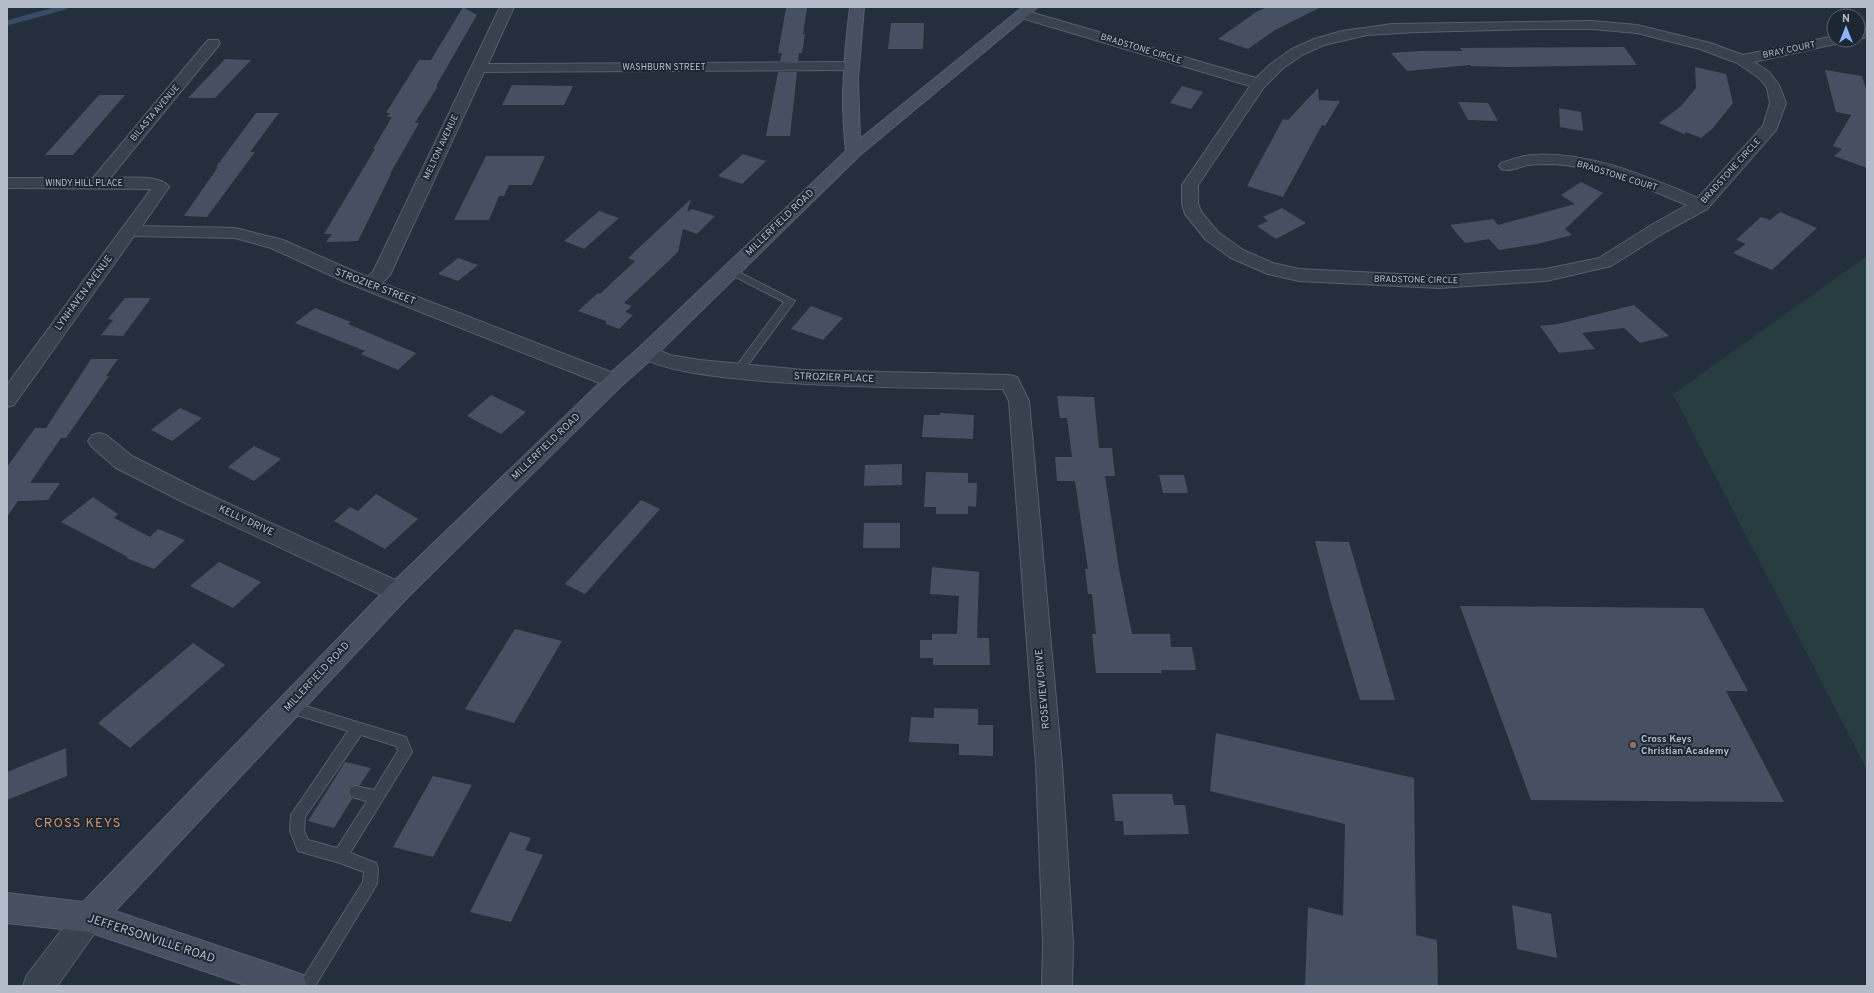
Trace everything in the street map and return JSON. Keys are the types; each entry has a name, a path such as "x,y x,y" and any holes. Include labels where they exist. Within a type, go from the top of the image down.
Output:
{"main road":[{"path":"854,152 849,126 850,66 857,7"},
{"name":"MILLERFIELD ROAD","path":"89,917 398,592 614,381 647,352 854,152 1027,10"},
{"name":"JEFFERSONVILLE ROAD","path":"7,908 89,917 292,986"}],"street":[{"name":"MELTON AVENUE","path":"370,284 381,275 507,7"},
{"name":"BRADSTONE CIRCLE","path":"1027,10 1259,84"},
{"name":"BRADSTONE CIRCLE","path":"1592,25 1637,29 1705,46 1742,60 1764,75 1774,88 1778,103 1770,128 1702,205 1659,228 1605,262 1546,275 1439,282 1306,276 1268,268 1237,254 1212,236 1194,214 1190,204 1190,185 1259,84 1268,73 1283,61 1315,43 1362,31 1397,28 1592,25"},
{"name":"BRAY COURT","path":"1742,60 1826,42"},
{"name":"BILASTA AVENUE","path":"98,182 213,44"},
{"name":"WASHBURN STREET","path":"478,68 850,66"},
{"name":"BRADSTONE COURT","path":"1507,166 1518,161 1540,159 1565,160 1585,164 1645,182 1702,205"},
{"name":"WINDY HILL PLACE","path":"7,183 98,182 148,184 161,187"},
{"name":"LYNHAVEN AVENUE","path":"7,400 161,187"},
{"name":"STROZIER STREET","path":"129,231 235,233 277,244 351,278 370,284 614,381"},
{"name":"STROZIER PLACE","path":"647,352 666,361 700,367 804,378 1010,382 1016,394"},
{"name":"ROSEVIEW DRIVE","path":"1016,394 1019,401 1049,765 1058,943 1057,986"},
{"name":"KELLY DRIVE","path":"99,441 124,462 191,496 398,592"},
{"path":"38,986 89,917"}],"lane":[{"path":"731,271 790,301 738,371"},
{"path":"289,707 401,741 405,752 340,856"},
{"path":"306,986 370,884 371,868 340,856 303,846 297,832 298,815 326,784 358,728"},
{"path":"356,792 378,797"}],"green space":[{"path":"1867,256 1867,770 1673,394"}],"building":[{"path":"463,7 477,15 436,86 438,86 415,123 419,123 390,174 358,241 326,242 332,234 324,234 375,149 373,149 392,117 387,117 390,113 386,113 419,60 431,60"},
{"path":"1267,7 1321,7 1275,30 1248,49 1218,39 1256,12"},
{"path":"786,8 807,8 802,53 799,53 798,61 780,61 782,53 778,53"},
{"path":"891,23 924,23 923,49 888,49"},
{"path":"1624,47 1637,65 1509,67 1470,65 1407,71 1391,53 1419,51 1462,51 1460,48"},
{"path":"225,59 251,60 215,98 188,98"},
{"path":"1695,67 1726,74 1733,103 1713,128 1701,138 1686,132 1684,134 1659,123 1681,106 1696,88"},
{"path":"1825,70 1862,76 1866,89 1867,87 1867,168 1834,156 1842,149 1833,146 1851,115 1836,112"},
{"path":"778,72 797,72 790,136 766,136"},
{"path":"512,85 573,86 564,105 502,105"},
{"path":"1182,86 1203,92 1191,109 1170,103"},
{"path":"1318,88 1319,100 1340,101 1325,126 1322,125 1283,197 1247,186 1283,119 1288,120"},
{"path":"99,95 125,95 73,155 45,155"},
{"path":"1458,102 1488,103 1498,121 1468,120"},
{"path":"1559,108 1581,112 1583,131 1560,127"},
{"path":"256,113 279,113 250,152 255,152 207,217 184,216 218,167 216,167"},
{"path":"743,154 766,161 742,184 718,176"},
{"path":"486,156 545,156 532,185 509,185 504,196 499,196 489,220 454,220"},
{"path":"1581,182 1603,193 1565,229 1572,235 1537,244 1499,250 1489,239 1465,243 1450,225 1493,219 1498,225 1575,204 1561,195"},
{"path":"691,199 687,212 692,209 715,216 697,234 683,229 678,252 624,303 632,306 625,312 633,315 619,329 606,324 606,321 578,311 598,293 600,294 635,261 628,258"},
{"path":"1282,208 1306,223 1276,239 1257,226 1268,221 1263,217"},
{"path":"599,211 619,218 584,249 564,241"},
{"path":"1780,212 1817,228 1772,270 1733,253 1746,244 1736,240 1761,217 1770,220"},
{"path":"458,258 478,265 458,281 438,274"},
{"path":"125,298 151,298 123,336 101,335 113,320 108,319"},
{"path":"1634,305 1669,336 1640,343 1624,328 1582,333 1595,349 1559,353 1540,326 1558,324"},
{"path":"811,306 843,318 823,340 791,329"},
{"path":"315,308 351,322 348,324 416,353 398,370 361,354 365,351 295,323"},
{"path":"91,359 118,359 106,376 109,376 66,438 61,438 30,483 60,483 48,500 18,501 7,517 7,467 35,428 46,428"},
{"path":"491,395 526,412 501,434 467,416"},
{"path":"1057,396 1094,397 1099,448 1112,448 1115,476 1105,476 1119,569 1132,634 1170,634 1171,647 1192,647 1196,670 1161,670 1162,673 1096,673 1092,634 1096,634 1092,594 1088,594 1085,569 1088,569 1075,481 1057,481 1055,457 1072,457 1067,418 1060,418"},
{"path":"180,408 202,418 172,441 151,430"},
{"path":"940,413 974,415 973,439 922,437 924,415 940,415"},
{"path":"254,446 281,459 254,481 228,467"},
{"path":"902,464 902,485 864,486 865,465"},
{"path":"926,472 968,473 968,483 977,483 976,507 968,506 968,514 936,514 936,507 924,507"},
{"path":"1159,475 1184,475 1188,493 1163,493"},
{"path":"376,494 418,519 385,549 334,521 350,507 358,511"},
{"path":"93,497 118,514 114,518 150,537 158,529 185,540 154,569 126,558 128,557 61,522"},
{"path":"641,500 660,509 585,594 565,584"},
{"path":"864,523 900,523 900,548 863,548"},
{"path":"1315,541 1349,542 1395,700 1360,700 1331,603"},
{"path":"219,562 261,582 233,608 190,586"},
{"path":"932,567 979,572 977,638 989,638 990,665 933,665 933,658 920,658 920,640 932,640 932,634 957,634 959,596 930,594"},
{"name":"Cross Keys Christian Academy","path":"1460,606 1703,608 1748,691 1726,691 1784,802 1531,800"},
{"path":"515,629 562,641 514,723 465,709"},
{"path":"193,643 225,665 130,748 98,723"},
{"path":"934,708 978,709 978,725 993,725 993,756 959,755 959,744 909,742 911,717 934,718"},
{"path":"1216,733 1414,778 1416,935 1437,940 1438,986 1305,986 1308,907 1343,916 1345,824 1210,791"},
{"path":"66,748 67,776 7,800 7,772"},
{"path":"345,762 371,768 360,785 350,786 348,793 352,799 334,828 308,821"},
{"path":"433,776 472,785 433,857 393,847"},
{"path":"1112,794 1172,794 1174,805 1185,805 1189,834 1124,835 1123,821 1115,821"},
{"path":"510,832 531,838 525,850 543,855 511,922 470,912"},
{"path":"1512,905 1551,914 1557,958 1517,949"}],"waterway":[{"path":"7,23 65,7"}],"place":[{"name":"Cross Keys Christian Academy","path":"1633,745"}],"district":[{"name":"CROSS KEYS","path":"78,824"}]}
